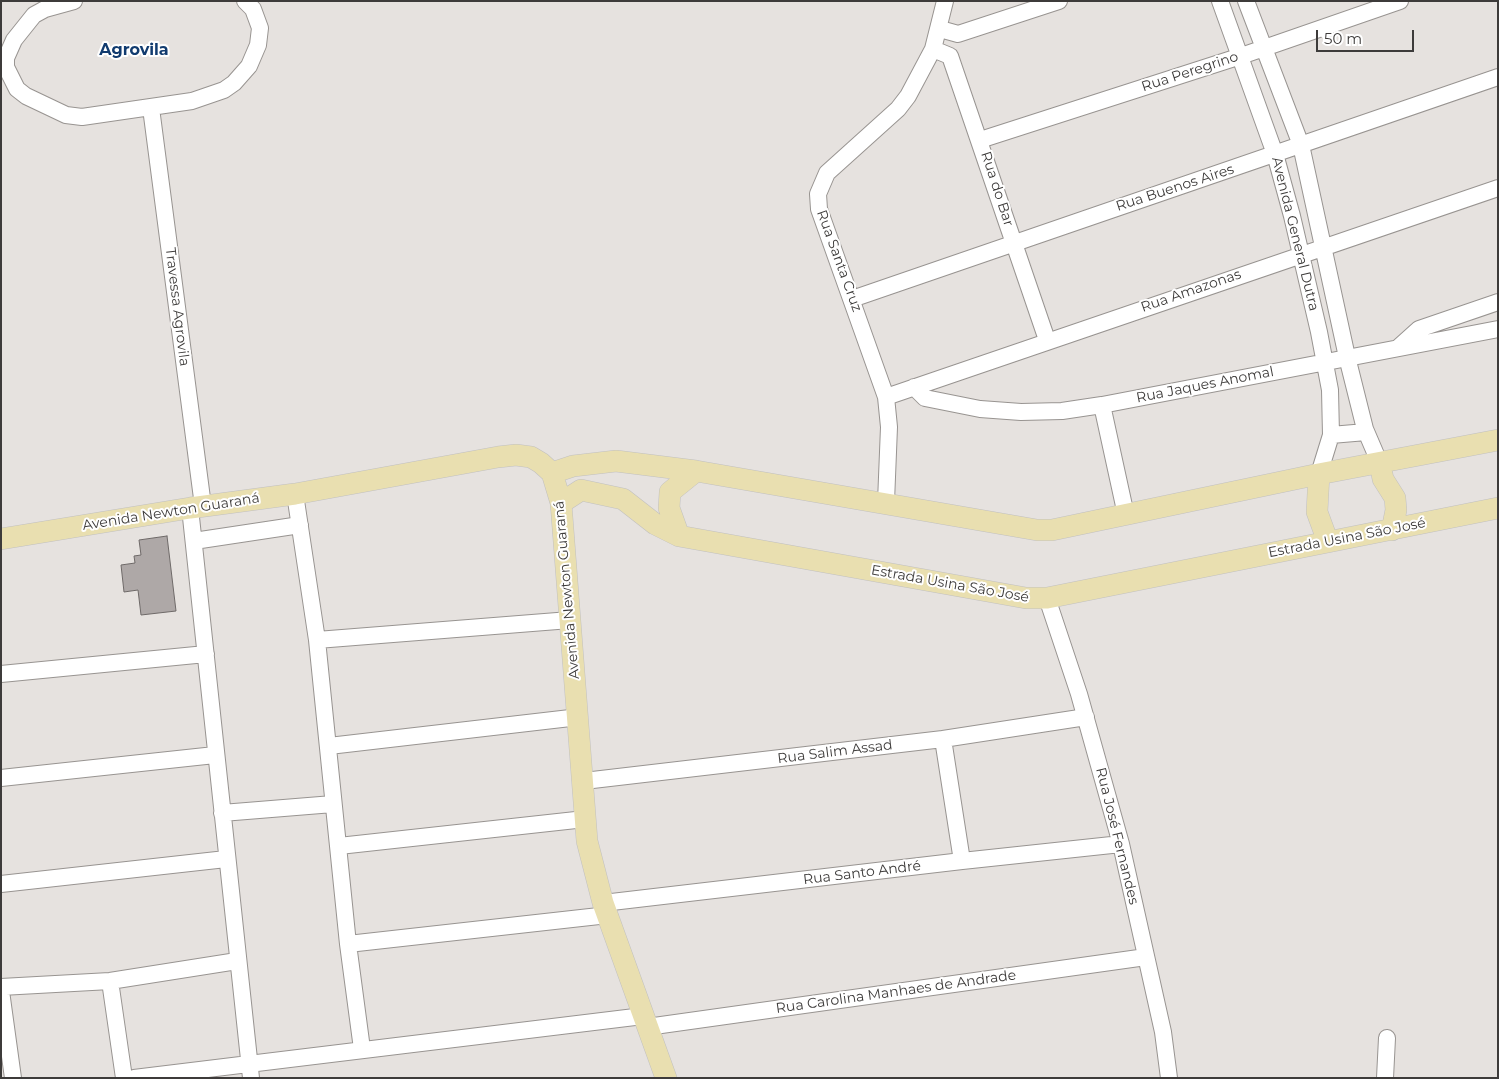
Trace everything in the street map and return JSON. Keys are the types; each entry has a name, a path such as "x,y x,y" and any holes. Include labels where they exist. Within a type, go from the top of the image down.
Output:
{"main road":[{"path":"552,474 573,466 616,461 696,471 886,502 1037,530 1052,530 1319,474 1380,464 1498,440"},
{"name":"Avenida Newton Guaraná","path":"1,539 196,507 295,494 516,455 531,457 541,463 552,474 561,503 584,781 585,819 591,858 605,909 666,1078"},
{"path":"1380,464 1384,478 1395,498 1396,510 1392,530"},
{"path":"679,536 669,508 670,492 696,471"},
{"path":"1319,474 1317,512 1328,542"},
{"name":"Estrada Usina São José","path":"561,503 581,490 623,499 655,524 679,536 1026,598 1047,598 1498,508"}],"street":[{"path":"74,1 46,9 34,15 14,40 6,58 6,67 17,89 46,107 66,115 82,117 192,101 224,90 234,83 249,66 258,45 260,28 253,9 245,1"},
{"name":"Rua Santa Cruz","path":"886,502 889,427 886,397 819,209 820,187 833,167 898,109 917,82 933,49 940,29 946,1"},
{"path":"940,29 958,34 1059,1"},
{"name":"Avenida General Dutra","path":"1220,1 1275,154 1302,254 1330,390 1331,436 1319,474"},
{"name":"Avenida General Dutra","path":"1246,1 1301,145 1347,357 1366,432 1380,464"},
{"name":"Rua Peregrino","path":"980,140 1241,56 1400,1"},
{"name":"Rua do Bar","path":"933,49 950,56 1047,340"},
{"name":"Rua Buenos Aires","path":"852,298 1498,77"},
{"name":"Travessa Agrovila","path":"150,108 196,507 194,541 226,859 250,1070"},
{"name":"Rua Amazonas","path":"886,397 1047,340 1498,188"},
{"path":"1399,347 1420,329 1498,302"},
{"name":"Rua Jaques Anomal","path":"914,387 925,398 1000,411 1062,411 1498,329"},
{"path":"1102,405 1126,515"},
{"path":"1331,436 1366,432"},
{"path":"295,494 317,640 329,746 333,804 340,846 348,944 362,1049"},
{"path":"194,541 300,525"},
{"name":"Rua José Fernandes","path":"1047,598 1086,716 1121,844 1163,1032 1170,1078"},
{"path":"317,640 570,620"},
{"path":"1,674 206,654"},
{"name":"Rua Salim Assad","path":"584,781 943,739 1086,716"},
{"path":"329,746 579,717"},
{"path":"943,739 962,861"},
{"path":"1,778 215,755"},
{"path":"222,813 333,804"},
{"path":"340,846 585,819"},
{"name":"Rua Santo André","path":"348,944 962,861 1121,844"},
{"path":"1,884 226,859"},
{"name":"Rua Carolina Manhaes de Andrade","path":"134,1078 250,1070 362,1049 645,1022 1146,957"},
{"path":"13,1078 1,989 110,981 237,961"},
{"path":"110,981 124,1078"},
{"path":"1385,1078 1387,1038"}],"building":[{"path":"167,536 176,611 141,615 138,590 124,592 121,565 135,563 134,556 141,555 139,540"}],"district":[{"name":"Agrovila","path":"134,50"}]}
